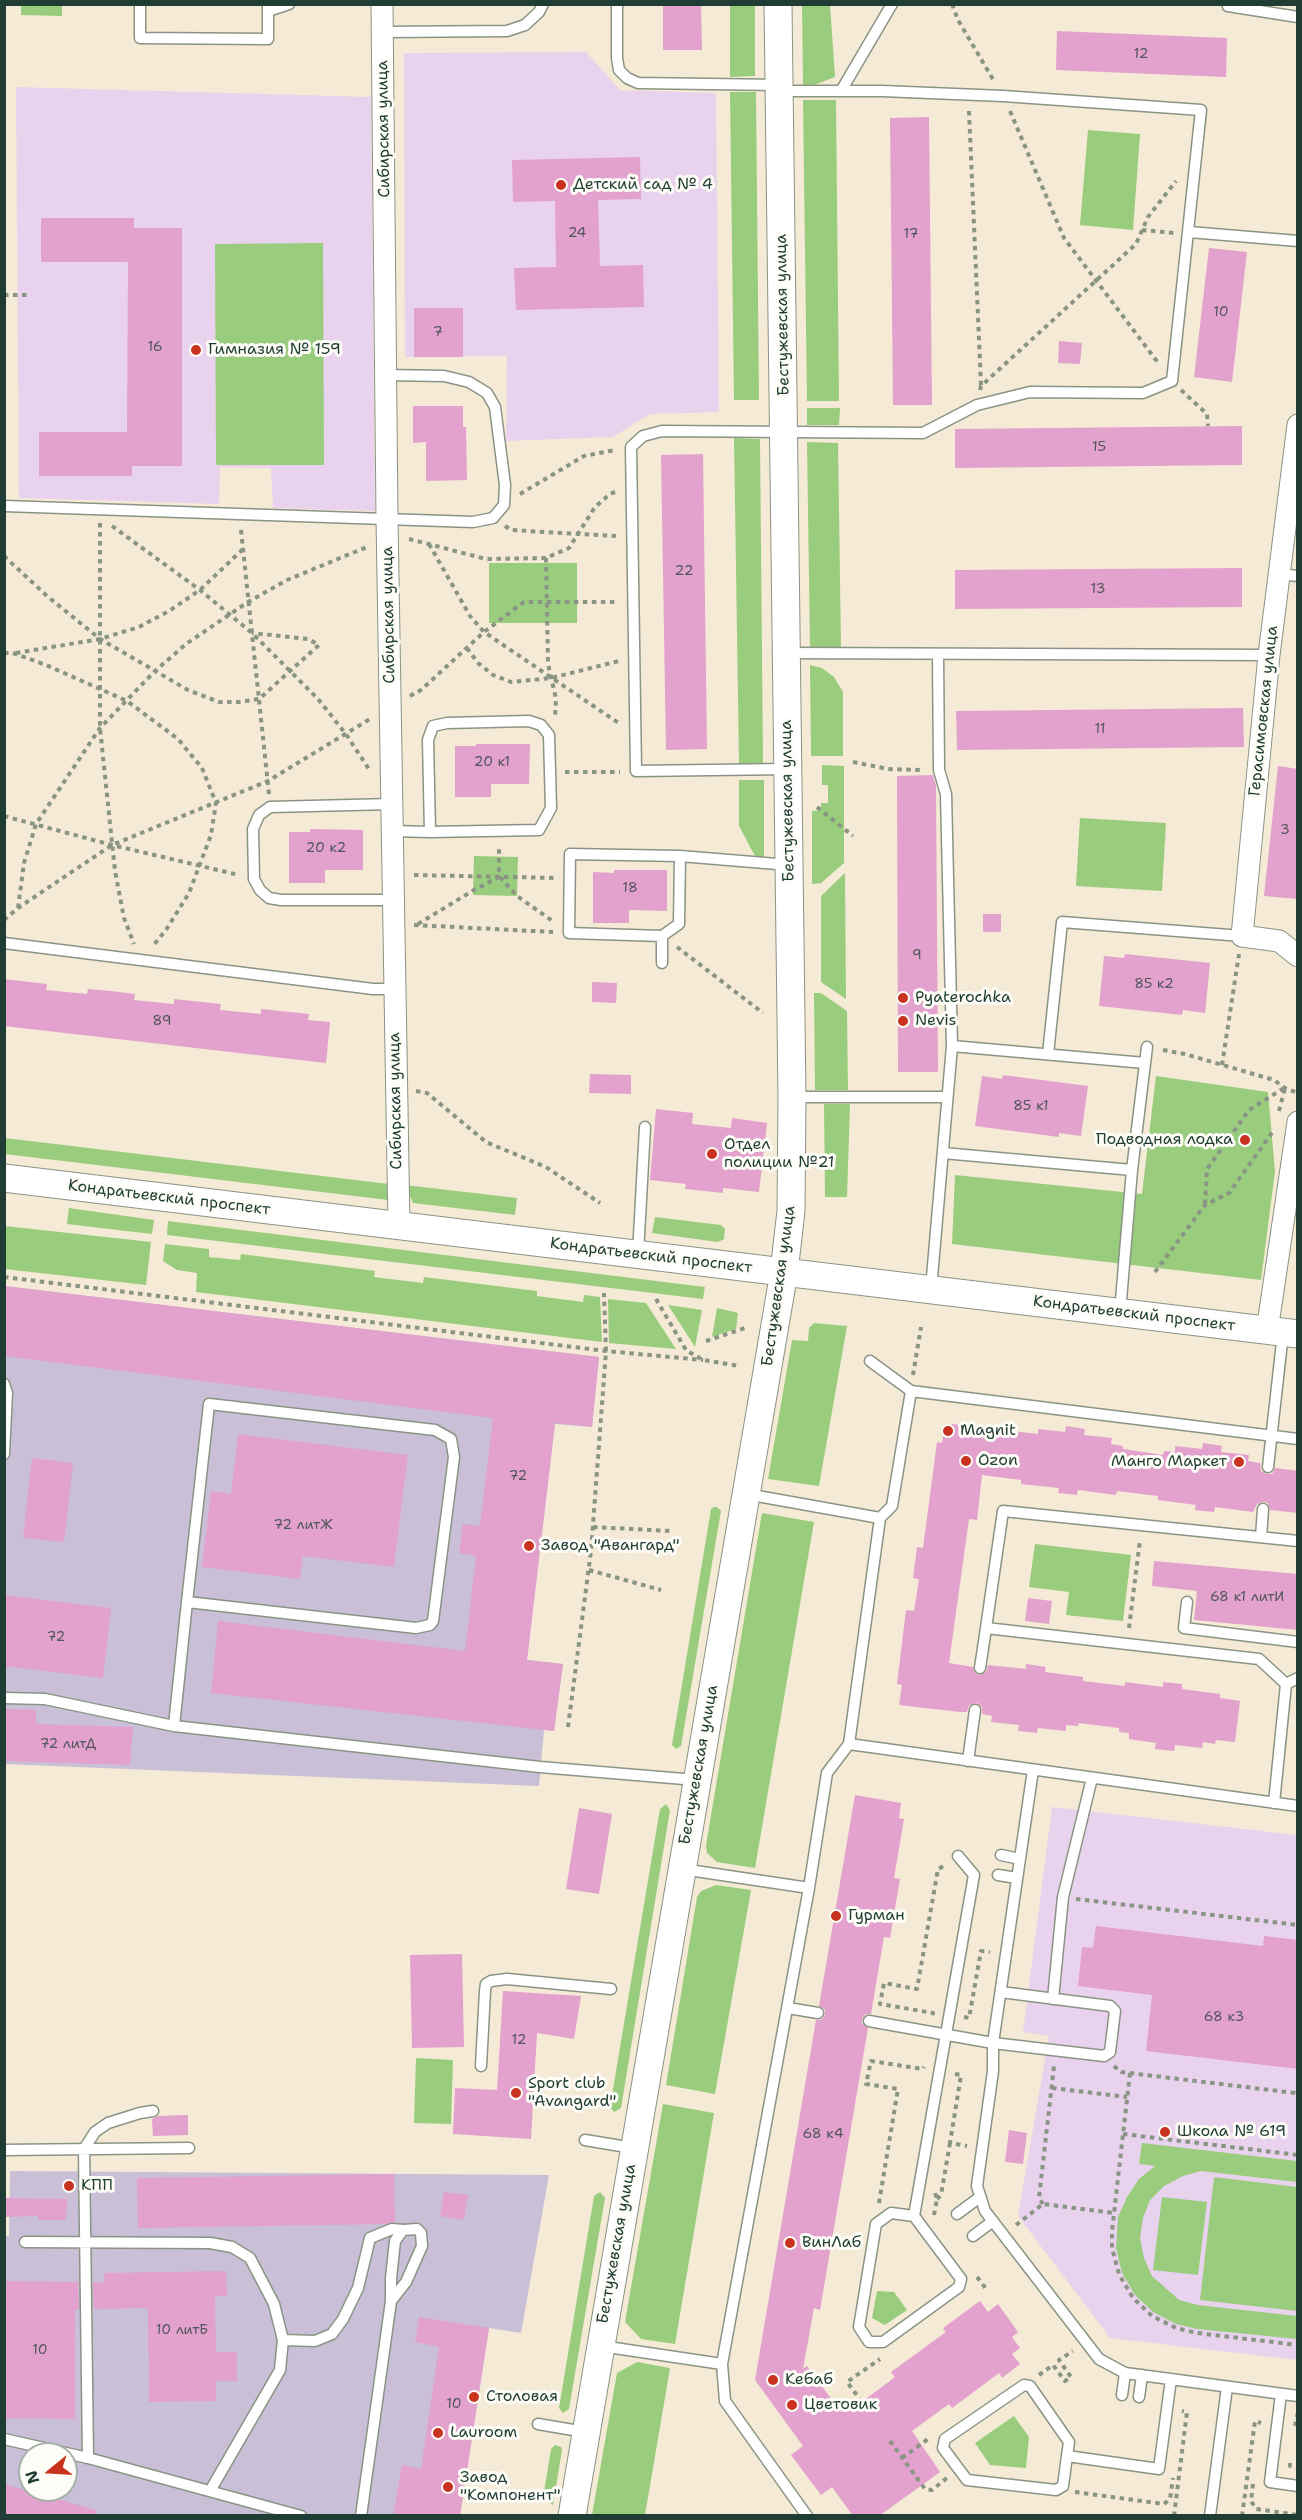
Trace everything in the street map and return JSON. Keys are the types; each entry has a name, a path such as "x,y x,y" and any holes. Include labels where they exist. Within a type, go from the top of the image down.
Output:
{"street":[{"name":"Сибирская улица","path":"382,4 387,529 399,1226"},
{"name":"Бестужевская улица","path":"572,2516 784,1272 792,1211 778,4"},
{"name":"Герасимовская улица","path":"1242,936 1269,655 1288,575 1298,425"},
{"path":"1242,936 1279,941 1298,956"},
{"path":"1282,1332 1298,1122"},
{"name":"Кондратьевский проспект","path":"4,1178 1282,1332"}],"lane":[{"path":"140,4 140,38 268,39 268,8 289,4"},
{"path":"383,32 507,31 525,25 539,12 543,4"},
{"path":"616,4 617,58 620,70 627,78 638,83 1003,96 1201,110 1172,381 1143,393 1030,392 977,405 923,433 662,431 643,436 631,447 636,771 788,770"},
{"path":"841,91 892,4"},
{"path":"1228,4 1228,6 1298,17"},
{"path":"1189,232 1298,241"},
{"path":"4,506 239,514 387,529 473,522 493,518 504,505 505,485 499,426 495,406 487,393 469,382 444,376 386,375"},
{"path":"787,653 1269,655"},
{"path":"930,1289 952,1046 946,794 939,770 938,654"},
{"path":"392,831 430,832 539,830 551,808 549,735 541,725 529,721 447,723 433,726 428,740 430,832"},
{"path":"392,804 270,807 259,815 253,829 254,879 260,890 269,898 280,900 393,900"},
{"path":"680,856 679,924 662,936 569,933 570,854 680,856 789,865"},
{"path":"1048,1054 1062,922 1242,936"},
{"path":"662,936 662,963"},
{"path":"4,943 373,989 395,989"},
{"path":"952,1046 1145,1063"},
{"path":"1119,1312 1132,1170 1147,1047"},
{"path":"792,1097 946,1097"},
{"path":"638,1254 645,1127"},
{"path":"944,1153 1132,1170"},
{"path":"1268,1467 1282,1332"},
{"path":"870,1361 911,1391 1298,1439"},
{"path":"4,1384 6,1393 4,1454"},
{"path":"807,2516 725,2402 722,2364 788,2008 827,1773 849,1744 880,1518 892,1506 911,1391"},
{"path":"174,1726 187,1602 209,1404 435,1430 451,1439 454,1457 440,1568 433,1621 427,1628 187,1602"},
{"path":"746,1494 880,1518"},
{"path":"1261,1537 1263,1509"},
{"path":"980,1668 1003,1510 1298,1541"},
{"path":"1187,1602 1184,1628 1298,1642"},
{"path":"986,1628 1259,1659 1286,1684"},
{"path":"1286,1684 1298,1678"},
{"path":"1274,1803 1286,1684"},
{"path":"4,1698 45,1699 174,1726 540,1767 696,1780"},
{"path":"968,1761 975,1710"},
{"path":"849,1744 1298,1806"},
{"path":"1033,1770 993,2043 993,2071 976,2186 985,2211 1099,2359 1125,2373 1298,2396"},
{"path":"1053,1999 1064,1898 1092,1778"},
{"path":"1001,1855 1020,1859"},
{"path":"914,2217 974,1875 958,1856"},
{"path":"681,1868 809,1888"},
{"path":"998,1875 1017,1878"},
{"path":"481,2066 484,1991 486,1984 491,1981 507,1979 611,1989"},
{"path":"869,2021 993,2043 1104,2056 1110,2052 1115,2011 1110,2006 1001,1992"},
{"path":"788,2008 818,2013"},
{"path":"88,2458 84,2149 95,2132 108,2123 153,2111"},
{"path":"585,2140 633,2148"},
{"path":"4,2151 189,2148"},
{"path":"957,2214 980,2197"},
{"path":"891,2213 914,2217 961,2279 959,2287 883,2342 869,2342 859,2327 876,2224 891,2213"},
{"path":"973,2236 993,2221"},
{"path":"283,2340 315,2341 332,2334 344,2319 358,2288 370,2238 393,2229 417,2229 421,2233 422,2246 406,2282 391,2301"},
{"path":"361,2516 391,2301 395,2241 403,2230"},
{"path":"25,2242 210,2243 232,2247 250,2258 274,2304 283,2340 280,2370 210,2491"},
{"path":"600,2346 722,2364"},
{"path":"1122,2395 1125,2373"},
{"path":"1139,2397 1142,2375"},
{"path":"1067,2456 1159,2469 1172,2379"},
{"path":"1024,2385 1030,2386 1069,2442 1063,2486 1056,2490 967,2480 943,2448 945,2439 1024,2385"},
{"path":"1210,2516 1227,2387"},
{"path":"1281,2394 1270,2482 1298,2486"},
{"path":"538,2424 586,2432"},
{"path":"4,2439 88,2458 300,2516"}],"path":[{"path":"952,4 958,20 1003,96 1064,238 1172,381 1207,414 1208,426"},
{"path":"969,110 981,386 977,405"},
{"path":"981,386 1136,244 1148,217 1197,155"},
{"path":"1142,230 1180,234 1189,232"},
{"path":"4,295 30,295"},
{"path":"504,505 584,456 631,447"},
{"path":"18,908 24,863 36,824 100,728 154,672 186,644 228,614 287,580 387,529 407,538 486,559 546,558 569,548 595,507 610,494 632,485"},
{"path":"239,514 270,807"},
{"path":"13,653 100,688 127,701 178,739 202,768 216,803 212,835 189,893 166,930 141,960 124,918 112,846 100,728 100,688 100,518 200,590 252,633 318,699 345,734 392,804"},
{"path":"493,518 511,530 632,537"},
{"path":"428,544 470,616 484,632 635,734"},
{"path":"4,653 100,639 138,627 169,611 200,590 243,548"},
{"path":"4,556 47,596 100,639 188,690 219,702 259,699 319,645 308,639 252,633"},
{"path":"546,558 548,664 556,699 555,719 549,735"},
{"path":"4,920 18,908 112,846 268,781 421,690 484,632 524,602 633,602"},
{"path":"467,648 478,663 493,675 511,682 552,678 634,657"},
{"path":"853,762 888,769 939,770"},
{"path":"550,772 636,771"},
{"path":"817,807 853,836"},
{"path":"4,816 112,846 254,879"},
{"path":"500,830 499,877 517,896 569,933"},
{"path":"393,874 569,878"},
{"path":"417,925 499,877"},
{"path":"394,925 569,933"},
{"path":"662,936 763,1013"},
{"path":"1222,1066 1242,936"},
{"path":"1147,1047 1185,1054 1274,1080 1298,1093"},
{"path":"396,1085 427,1093 486,1142 546,1167 600,1203"},
{"path":"1155,1272 1205,1205 1229,1193 1274,1130 1285,1088"},
{"path":"1205,1205 1207,1169 1249,1110 1285,1088"},
{"path":"4,1277 739,1366"},
{"path":"568,1727 593,1527 606,1351 604,1293"},
{"path":"656,1299 686,1350 703,1360"},
{"path":"911,1391 921,1327"},
{"path":"706,1341 745,1328"},
{"path":"1127,1644 1142,1525"},
{"path":"593,1527 672,1531"},
{"path":"541,1548 591,1551"},
{"path":"589,1570 662,1590"},
{"path":"933,2013 880,2004 884,1983 917,1989 938,1869"},
{"path":"1064,1898 1298,1926"},
{"path":"1043,2204 1039,2198 1056,2051"},
{"path":"1104,2056 1121,2072 1295,2093 1298,2096"},
{"path":"876,2224 898,2089 866,2084 871,2061 923,2069"},
{"path":"1130,2073 1112,2248 1119,2274 1133,2298 1152,2316 1176,2328 1197,2333 1298,2344"},
{"path":"934,2219 937,2199 941,2195 961,2075 955,2074 953,2085"},
{"path":"1052,2088 1127,2097"},
{"path":"1123,2134 1298,2154"},
{"path":"950,2143 982,2148"},
{"path":"936,2183 934,2194 937,2199"},
{"path":"1003,2235 1043,2204 1114,2213"},
{"path":"975,2275 987,2290"},
{"path":"1053,2365 1065,2381 1071,2377 1059,2360"},
{"path":"902,2458 929,2438 936,2439 943,2448"},
{"path":"890,2441 925,2489 932,2490 959,2470"},
{"path":"1291,2457 1290,2466 1298,2467"}],"shaded area":[{"name":"Детский сад № 4","path":"586,52 620,90 716,93 719,412 650,414 613,437 506,441 507,356 405,357 404,53"},
{"name":"Гимназия № 159","path":"16,87 371,97 375,511 273,508 271,468 220,467 219,504 19,498"},
{"path":"5,1286 599,1357 592,1427 555,1424 527,1660 563,1664 554,1731 544,1730 539,1786 5,1764"},
{"name":"Школа № 619","path":"1052,1807 1297,1835 1297,2360 1110,2338 1018,2216 1049,2036 1023,2032"},
{"path":"10,2171 549,2175 521,2333 489,2328 460,2515 5,2515 4,2236 9,2236"}],"green space":[{"path":"21,5 62,5 62,16 21,15"},
{"path":"730,5 755,5 755,76 730,77"},
{"path":"802,5 830,5 835,77 814,85 803,85"},
{"path":"730,92 756,92 759,400 734,400"},
{"path":"803,100 836,100 839,401 807,401"},
{"path":"1088,130 1140,134 1133,230 1080,225"},
{"path":"323,243 324,465 216,465 215,244"},
{"path":"807,408 840,408 839,425 807,425"},
{"path":"734,438 760,439 763,763 739,764"},
{"path":"807,442 838,443 841,647 810,647"},
{"path":"489,563 577,563 577,623 489,623"},
{"path":"810,665 822,668 834,677 843,692 843,756 811,756"},
{"path":"822,765 844,766 844,863 821,883 812,884 812,811 821,810 821,803 828,803 828,785 822,785"},
{"path":"739,780 764,780 764,858 756,858 739,826"},
{"path":"1080,818 1166,823 1162,891 1076,886"},
{"path":"474,856 518,857 517,896 473,895"},
{"path":"845,873 846,999 821,982 821,896"},
{"path":"814,993 821,993 847,1011 848,1090 815,1090"},
{"path":"1156,1076 1268,1092 1275,1171 1261,1280 952,1244 955,1175 1142,1194"},
{"path":"824,1104 850,1104 847,1197 825,1197"},
{"path":"5,1138 389,1184 388,1200 5,1154"},
{"path":"405,1185 517,1198 515,1215 413,1203"},
{"path":"69,1208 154,1220 152,1234 67,1224"},
{"path":"655,1217 721,1225 725,1229 724,1239 718,1242 652,1233"},
{"path":"168,1221 705,1287 703,1299 167,1235"},
{"path":"5,1226 151,1242 146,1285 5,1269"},
{"path":"165,1244 209,1249 209,1257 240,1260 241,1254 375,1271 374,1277 423,1283 424,1277 537,1291 537,1296 583,1302 584,1295 600,1297 602,1342 196,1292 197,1273 177,1270 163,1261"},
{"path":"608,1299 646,1303 676,1349 609,1343"},
{"path":"668,1305 702,1310 695,1347"},
{"path":"717,1308 738,1313 736,1329 712,1337"},
{"path":"814,1323 847,1326 819,1486 768,1479 792,1340 808,1341 809,1328"},
{"path":"714,1507 721,1511 681,1746 676,1749 672,1745 711,1509"},
{"path":"762,1513 814,1522 755,1868 717,1862 707,1853 706,1845"},
{"path":"1035,1544 1131,1555 1123,1621 1066,1615 1069,1592 1029,1587"},
{"path":"666,1804 670,1810 621,2108 614,2112 610,2107 660,1809"},
{"path":"716,1885 751,1890 715,2094 666,2085 697,1897 701,1891"},
{"path":"416,2058 453,2060 451,2124 414,2123"},
{"path":"663,2104 714,2113 675,2344 641,2339 625,2322"},
{"path":"1142,2143 1297,2161 1297,2182 1201,2171 1183,2176 1164,2186 1150,2200 1143,2218 1140,2238 1144,2258 1152,2276 1179,2300 1198,2305 1297,2316 1297,2339 1197,2329 1176,2324 1153,2312 1135,2295 1122,2273 1116,2248 1118,2217 1127,2197 1139,2179 1155,2166 1139,2164"},
{"path":"1214,2177 1297,2187 1297,2311 1200,2300"},
{"path":"600,2192 605,2198 569,2409 563,2413 559,2408 594,2196"},
{"path":"1162,2197 1207,2202 1198,2275 1153,2270"},
{"path":"877,2291 894,2292 907,2310 885,2325 872,2318"},
{"path":"637,2362 670,2368 645,2515 592,2515 617,2373"},
{"path":"1014,2416 1029,2437 1026,2468 990,2465 975,2443"},
{"path":"555,2445 561,2447 562,2450 553,2505 543,2498 551,2449"}],"building":[{"path":"663,4 701,4 702,50 663,50"},
{"path":"1057,31 1227,38 1226,77 1056,70"},
{"path":"929,117 932,405 893,405 890,118"},
{"path":"640,157 641,199 598,200 600,266 643,265 644,307 516,310 514,268 556,267 555,201 513,202 512,160"},
{"path":"41,218 134,218 134,228 182,228 182,466 132,466 132,476 39,476 39,432 127,432 128,262 41,262"},
{"path":"1209,248 1247,252 1232,382 1194,377"},
{"path":"414,308 463,308 463,357 414,357"},
{"path":"1059,341 1082,343 1080,364 1058,363"},
{"path":"413,406 463,406 463,427 466,427 467,480 426,481 426,442 413,443"},
{"path":"1242,426 1242,465 955,468 955,429"},
{"path":"703,454 707,749 666,750 661,455"},
{"path":"1242,568 1242,607 955,609 955,570"},
{"path":"1243,708 1244,747 957,750 956,711"},
{"path":"476,744 530,744 529,784 491,784 491,797 455,797 455,746 476,746"},
{"path":"1278,766 1298,769 1298,899 1264,896"},
{"path":"933,775 936,786 938,1072 898,1072 897,776"},
{"path":"310,829 363,830 363,870 325,870 325,883 289,883 289,832 310,832"},
{"path":"614,870 667,870 667,911 629,910 629,923 593,923 593,872 614,873"},
{"path":"983,914 1001,914 1001,932 983,932"},
{"path":"1125,954 1210,963 1205,1013 1183,1010 1182,1015 1099,1006 1104,956 1124,958"},
{"path":"4,979 47,984 46,990 87,994 88,989 135,994 134,1000 174,1004 174,999 221,1004 220,1010 261,1014 261,1009 309,1014 308,1020 330,1022 326,1063 4,1026"},
{"path":"592,982 617,983 616,1003 592,1002"},
{"path":"590,1074 631,1075 631,1094 589,1093"},
{"path":"1003,1075 1088,1086 1081,1136 1059,1133 1059,1137 975,1126 982,1076 1002,1079"},
{"name":"Отдел полиции №21","path":"656,1109 693,1113 692,1124 731,1128 732,1118 767,1123 759,1192 723,1188 723,1193 685,1189 686,1184 650,1180"},
{"path":"4,1286 599,1357 592,1427 555,1423 527,1660 563,1664 554,1731 211,1693 218,1621 465,1651 476,1556 459,1553 463,1524 480,1526 493,1418 4,1356"},
{"path":"952,1424 1038,1434 1038,1429 1065,1432 1066,1426 1085,1429 1084,1435 1112,1438 1111,1444 1123,1446 1123,1449 1163,1455 1164,1451 1175,1452 1175,1446 1202,1449 1203,1443 1222,1446 1221,1452 1249,1455 1248,1461 1260,1463 1261,1471 1267,1474 1272,1474 1275,1468 1298,1471 1298,1513 1270,1510 1268,1503 1263,1502 1257,1504 1253,1512 1215,1507 1214,1512 1195,1510 1196,1505 1158,1500 1158,1496 1117,1491 1116,1495 1078,1490 1077,1495 1058,1493 1059,1488 1021,1484 1021,1480 982,1475 977,1520 969,1519 949,1663 973,1667 975,1673 979,1675 986,1672 988,1665 1026,1669 1026,1664 1046,1667 1045,1672 1083,1677 1083,1681 1125,1686 1125,1682 1163,1687 1163,1682 1182,1684 1182,1689 1220,1694 1220,1698 1240,1701 1235,1742 1216,1740 1215,1744 1203,1742 1202,1748 1175,1745 1174,1751 1155,1749 1156,1743 1129,1739 1129,1733 1119,1732 1119,1728 1079,1723 1078,1726 1066,1725 1066,1731 1038,1728 1037,1733 1018,1731 1019,1725 991,1722 992,1716 982,1714 982,1707 977,1703 969,1705 967,1712 899,1705 902,1685 897,1684 906,1610 914,1611 919,1579 913,1578 917,1547 923,1548 937,1442 942,1443 944,1430"},
{"path":"238,1434 408,1455 394,1567 303,1556 300,1579 202,1567 211,1491 231,1494"},
{"path":"32,1458 73,1463 64,1542 23,1538"},
{"path":"1154,1561 1298,1574 1298,1630 1194,1620 1197,1591 1152,1586"},
{"path":"4,1595 111,1608 103,1678 4,1666"},
{"path":"1028,1598 1052,1601 1049,1624 1025,1621"},
{"path":"4,1709 36,1710 36,1724 133,1727 130,1765 4,1761"},
{"path":"855,1795 901,1803 899,1818 904,1819 894,1878 900,1879 890,1938 884,1937 871,2014 866,2014 862,2019 862,2024 868,2028 820,2310 814,2308 803,2369 807,2366 841,2412 848,2407 851,2410 895,2377 891,2372 946,2332 943,2328 980,2301 988,2312 998,2304 1018,2332 1012,2337 1020,2348 1012,2354 1020,2364 1002,2378 999,2373 952,2408 949,2404 912,2431 940,2472 879,2516 853,2516 832,2487 821,2495 791,2455 803,2446 755,2380 816,2020 821,2020 825,2015 825,2010 819,2006"},
{"path":"579,1808 612,1814 599,1894 566,1889"},
{"path":"1096,1926 1263,1946 1264,1936 1298,1940 1298,2069 1146,2051 1152,1995 1078,1986 1082,1947 1093,1948"},
{"path":"462,1954 464,2047 412,2048 410,1955"},
{"path":"503,1991 581,1996 574,2039 537,2033 531,2139 453,2134 455,2088 497,2090"},
{"path":"188,2115 188,2135 153,2136 152,2119 158,2116"},
{"path":"1009,2130 1027,2133 1023,2164 1005,2162"},
{"path":"394,2174 395,2222 138,2228 137,2178"},
{"path":"444,2192 468,2195 464,2220 440,2216"},
{"path":"4,2198 67,2199 66,2220 38,2220 38,2216 4,2217"},
{"path":"226,2271 227,2296 215,2296 216,2352 237,2352 237,2381 216,2381 216,2401 149,2402 148,2308 94,2309 93,2282 105,2283 104,2273"},
{"path":"4,2281 78,2282 79,2309 75,2310 75,2419 4,2418"},
{"path":"419,2317 489,2328 460,2516 393,2516 402,2465 421,2469 439,2347 415,2342"},
{"path":"4,2484 18,2488 18,2502 68,2502 96,2510 95,2516 4,2516"}],"place":[{"name":"Детский сад № 4","path":"561,185"},
{"name":"Гимназия № 159","path":"196,350"},
{"name":"Pyaterochka","path":"903,998"},
{"name":"Nevis","path":"903,1021"},
{"name":"Подводная лодка","path":"1245,1140"},
{"name":"Отдел полиции №21","path":"712,1154"},
{"name":"Magnit","path":"948,1431"},
{"name":"Ozon","path":"966,1461"},
{"name":"Манго Маркет","path":"1239,1462"},
{"name":"Завод \"Авангард\"","path":"529,1546"},
{"name":"Гурман","path":"836,1916"},
{"name":"Sport club \"Avangard\"","path":"516,2093"},
{"name":"Школа № 619","path":"1165,2132"},
{"name":"КПП","path":"69,2186"},
{"name":"ВинЛаб","path":"790,2243"},
{"name":"Кебаб","path":"773,2380"},
{"name":"Столовая","path":"474,2397"},
{"name":"Цветовик","path":"792,2405"},
{"name":"Lauroom","path":"438,2433"},
{"name":"Завод \"Компонент\"","path":"448,2487"}]}
